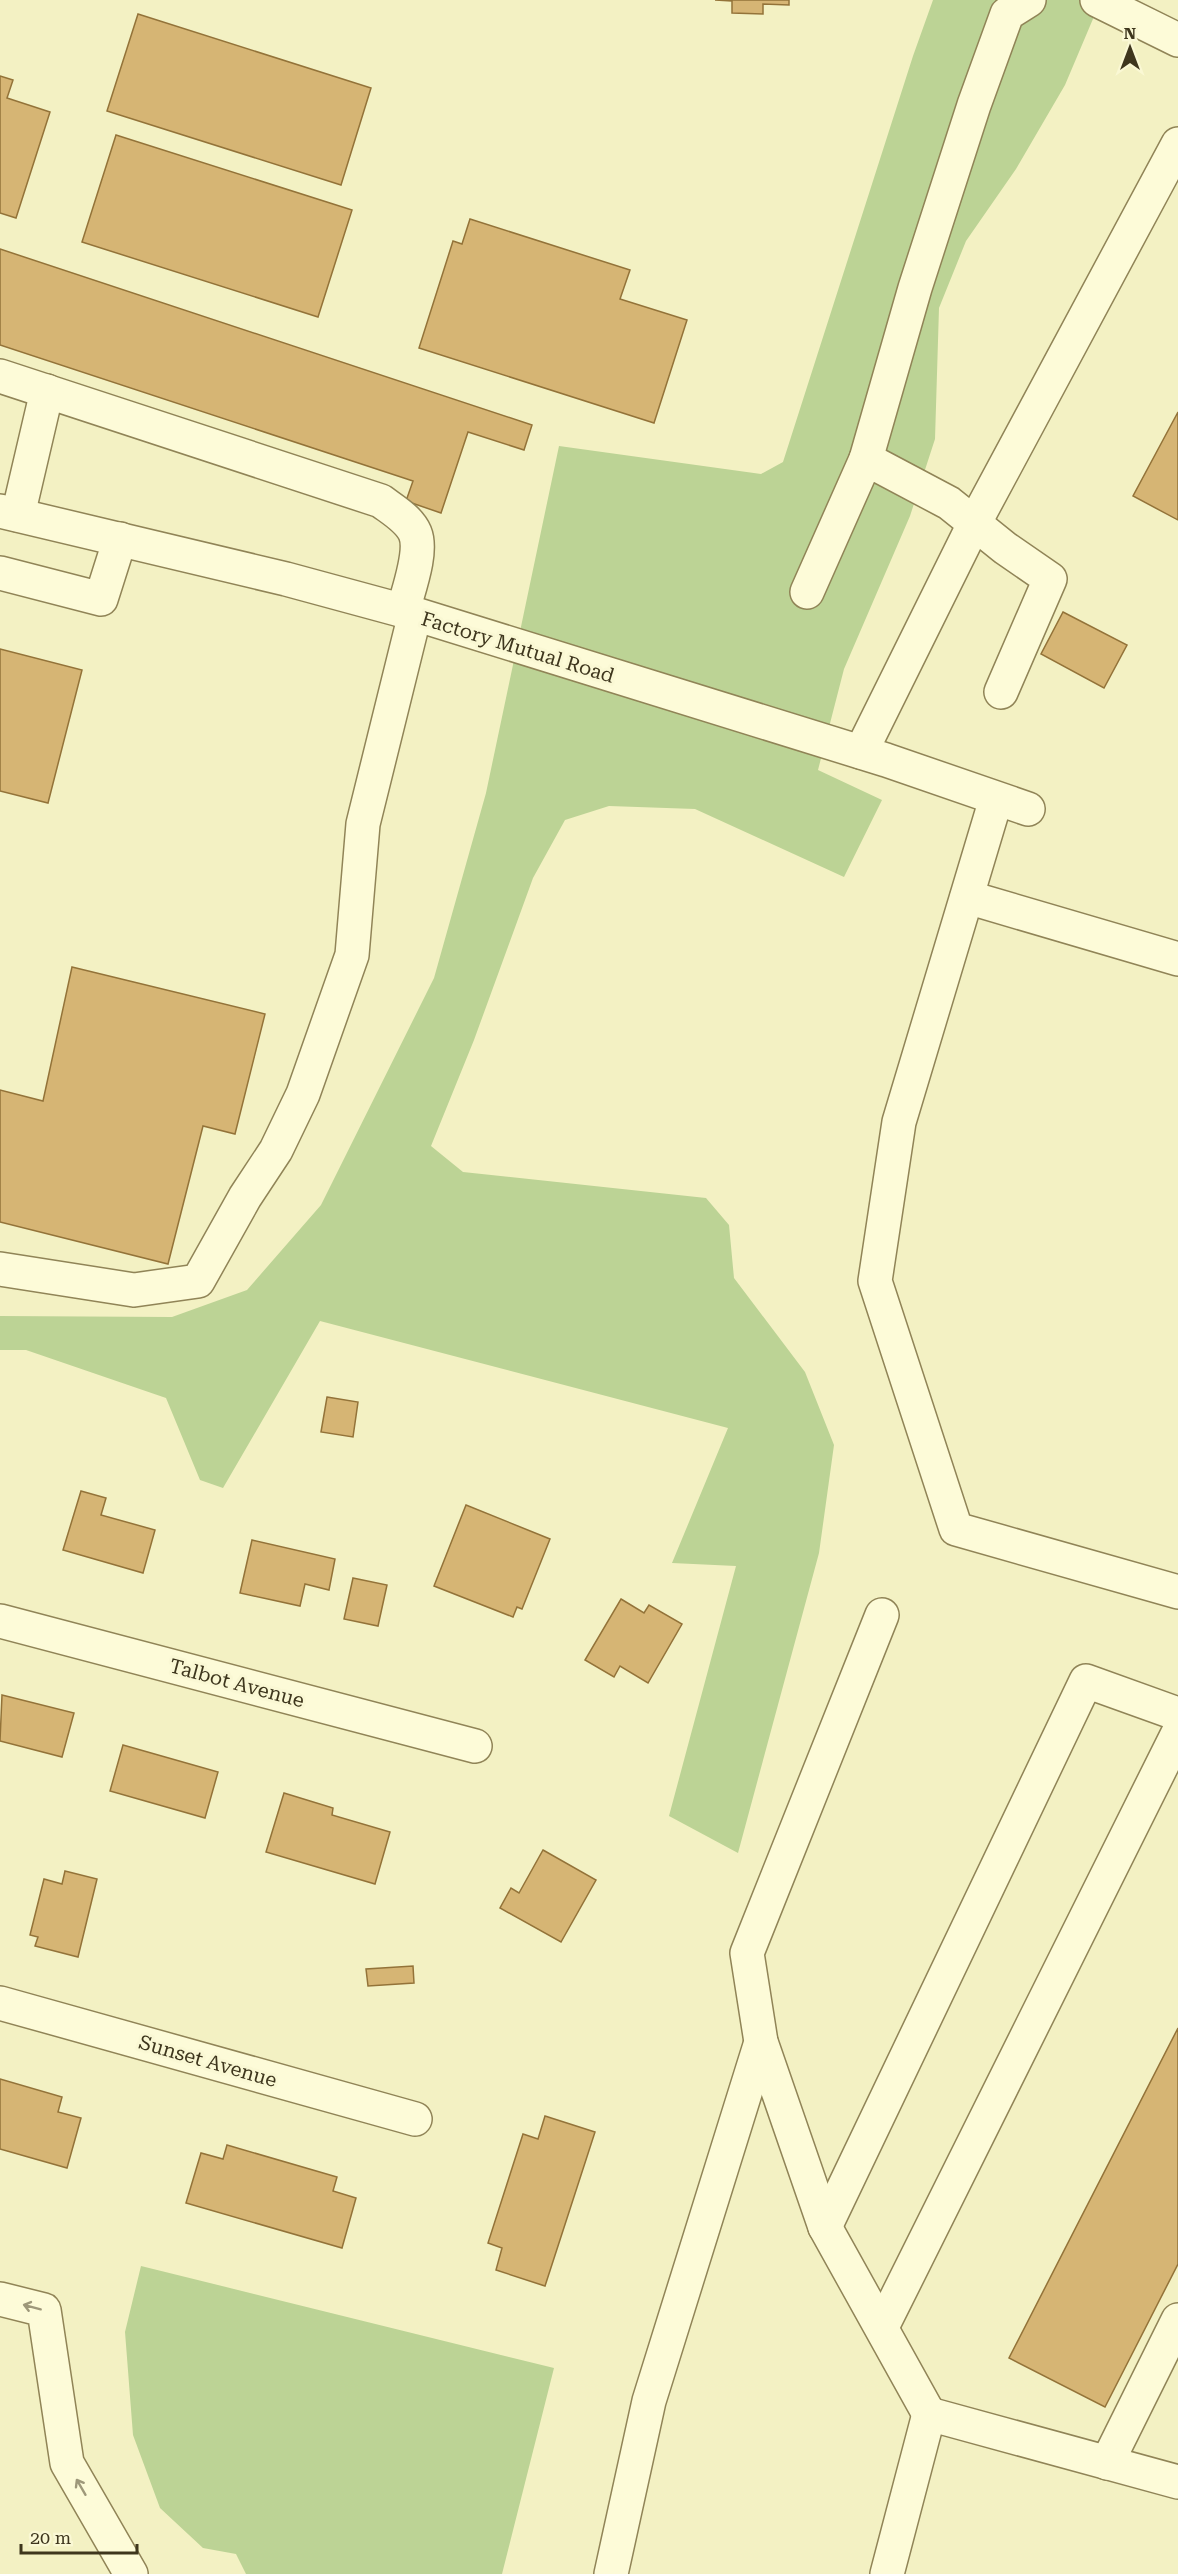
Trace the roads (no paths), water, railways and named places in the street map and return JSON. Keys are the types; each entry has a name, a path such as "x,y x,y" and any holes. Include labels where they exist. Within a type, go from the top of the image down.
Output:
{"street":[{"path":"807,592 866,459 915,288 974,105 1007,14 1029,0"},
{"path":"1097,0 1178,40"},
{"path":"861,752 974,524 1178,144"},
{"path":"0,376 381,501 402,517 415,534 417,553 409,612 363,824 352,955 298,1104 276,1150 245,1197 198,1281 134,1290 0,1269"},
{"path":"9,513 47,391"},
{"path":"866,459 949,503 1050,579 1001,692"},
{"name":"Factory Mutual Road","path":"9,513 286,579 409,612 861,752 1028,809"},
{"path":"0,573 101,599 120,539"},
{"path":"996,798 899,1122 875,1281 956,1529 1178,1592"},
{"path":"967,897 1178,959"},
{"path":"882,1615 747,1953 761,2042 825,2227 929,2414 887,2574"},
{"name":"Talbot Avenue","path":"0,1621 475,1746"},
{"path":"825,2227 1086,1681 1178,1714"},
{"path":"882,2327 1178,1733"},
{"name":"Sunset Avenue","path":"0,2003 415,2119"},
{"path":"611,2574 649,2402 761,2042"},
{"path":"0,2298 44,2310 67,2463 131,2574"},
{"path":"1107,2463 1178,2320"},
{"path":"929,2414 1178,2482"}]}
